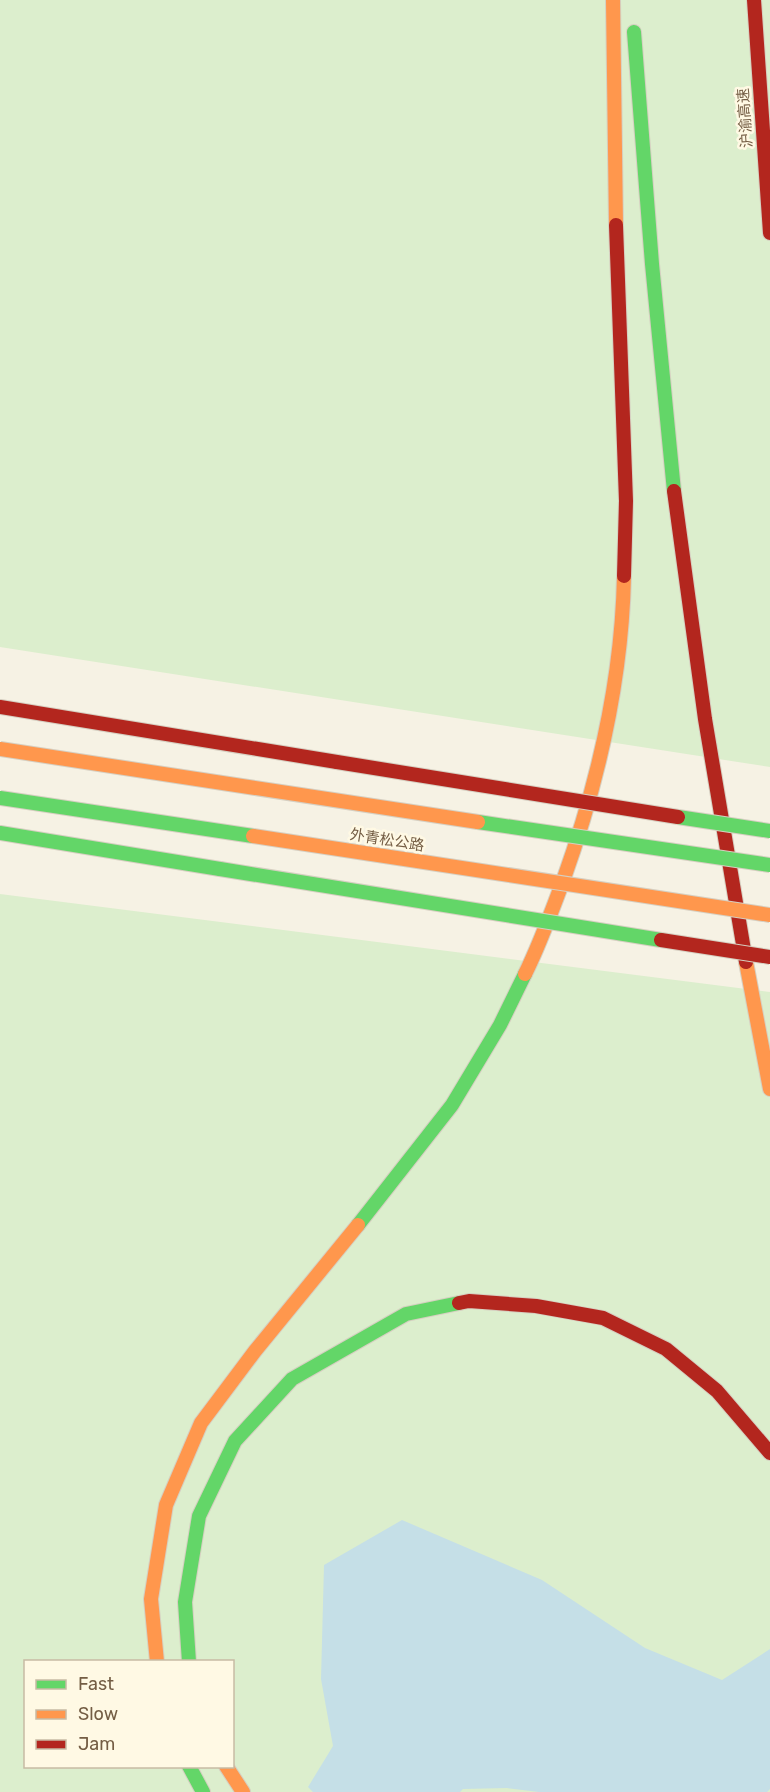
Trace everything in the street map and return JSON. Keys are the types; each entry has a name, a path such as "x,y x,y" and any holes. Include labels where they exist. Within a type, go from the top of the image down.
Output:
{"main road":[{"path":"157,1660 151,1599 166,1505 201,1423 255,1351 398,1176 452,1105 500,1025 541,942 572,855 598,769 615,681 624,592 626,512 616,225 613,0"},
{"name":"沪渝高速","path":"754,0 770,233"},
{"path":"634,23 648,220 675,496 713,771 770,1089"},
{"path":"0,707 534,795 770,831"},
{"name":"外青松公路","path":"0,749 325,800 770,865"},
{"name":"外青松公路","path":"0,798 770,915"},
{"path":"0,834 770,957"},
{"path":"189,1660 185,1602 199,1516 235,1441 292,1379 406,1314 469,1301 536,1306 603,1318 666,1349 717,1391 770,1454"},
{"path":"190,1768 203,1792"},
{"path":"227,1768 243,1792"}],"green space":[{"path":"0,0 770,0 770,767 0,647"},
{"path":"0,894 770,992 770,1792 0,1792"}],"water":[{"path":"402,1520 542,1580 645,1648 722,1680 770,1649 770,1789 767,1792 539,1792 507,1788 463,1789 460,1792 313,1792 308,1787 333,1746 321,1679 324,1565"}],"traffic: fast":[{"path":"634,32 652,264 674,491"},
{"path":"0,798 253,836"},
{"path":"678,817 770,831"},
{"path":"478,822 770,865"},
{"path":"0,833 220,869"},
{"path":"220,869 661,940"},
{"path":"358,1225 452,1105 500,1025 525,974"},
{"path":"189,1660 185,1602 199,1516 235,1441 292,1379 406,1314 459,1303"},
{"path":"190,1768 203,1792"}],"traffic: slow":[{"path":"613,0 616,225"},
{"path":"525,974 576,844 597,769 619,654 624,576"},
{"path":"0,749 478,822"},
{"path":"253,836 770,915"},
{"path":"746,962 770,1089"},
{"path":"157,1660 151,1599 166,1505 201,1423 255,1351 358,1225"},
{"path":"227,1768 243,1792"}],"traffic: jam":[{"path":"754,0 770,233"},
{"path":"616,225 626,501 624,576"},
{"path":"674,491 705,719 746,962"},
{"path":"0,707 337,762"},
{"path":"337,762 678,817"},
{"path":"661,940 770,957"},
{"path":"459,1303 469,1301 536,1306 603,1318 666,1349 717,1391 770,1453"}]}
